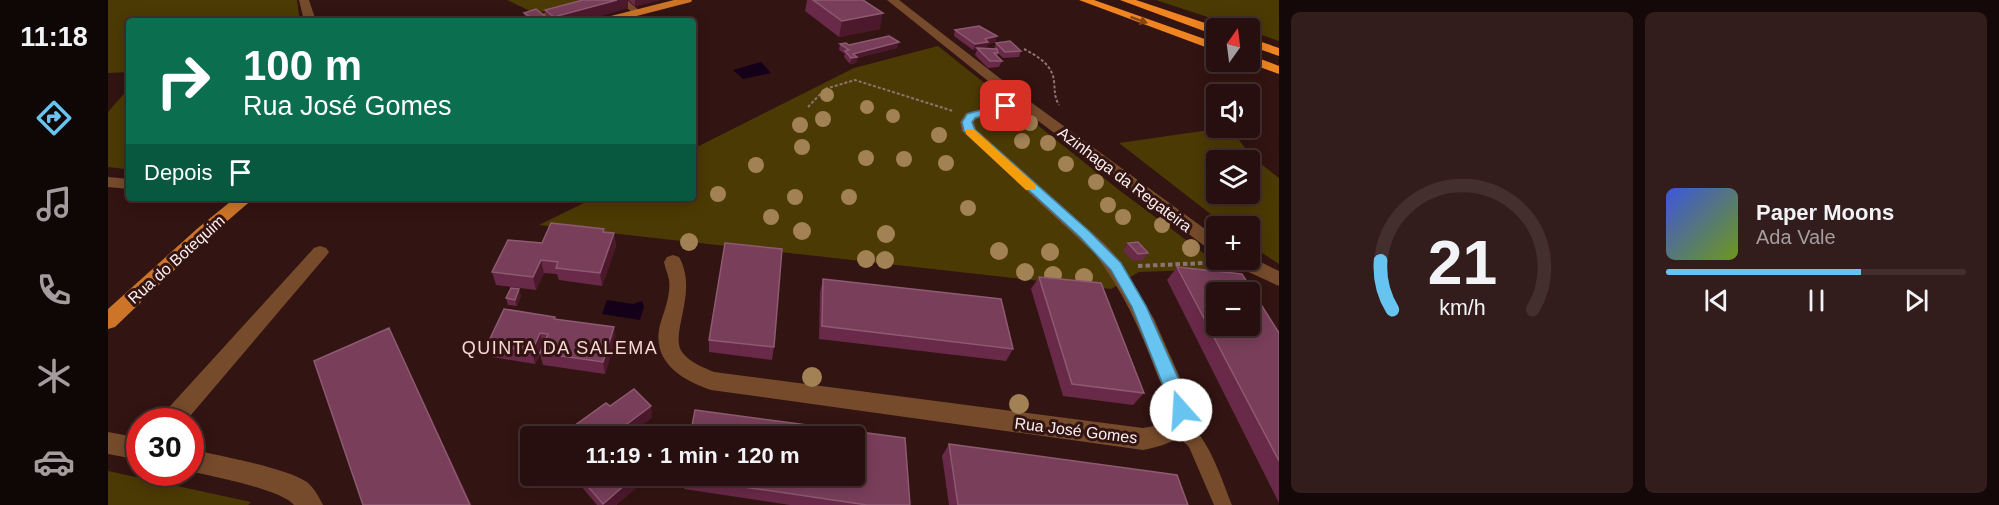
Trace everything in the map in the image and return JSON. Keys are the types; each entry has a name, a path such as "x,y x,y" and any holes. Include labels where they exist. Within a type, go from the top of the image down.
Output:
{"highway":[{"path":"1084,0 1206,43"},
{"path":"1125,0 1206,28"},
{"path":"1260,45 1279,52"},
{"path":"1260,62 1279,69"}],"main road":[{"path":"614,18 687,0"},
{"name":"Rua do Botequim","path":"108,321 189,246 242,201"}],"street":[{"path":"304,0 309,18"},
{"name":"Azinhaga da Regateira","path":"892,0 1023,103 1206,239"},
{"path":"1023,103 971,116 967,122 969,131 1084,234 1116,267 1139,306 1177,396 1181,410 1177,424"},
{"path":"182,408 320,252"},
{"name":"Rua José Gomes","path":"673,262 679,278 679,286 668,332 669,347 674,361 690,373 711,381 1143,439 1165,435 1177,424"},
{"path":"1260,270 1279,279"},
{"path":"108,443 126,446"},
{"path":"204,464 274,481 297,491 310,505"}],"lane":[{"path":"532,18 595,0"},
{"path":"622,0 637,12"},
{"path":"1177,424 1196,442 1223,505"}],"path":[{"path":"1024,49 1039,58 1050,69 1054,78 1052,92 1060,106"},
{"path":"808,106 825,89 855,80 959,113"},
{"path":"1131,266 1206,262"}],"shaded area":[{"path":"108,0 297,0 300,18 126,18 126,72 108,73"},
{"path":"507,0 582,0 536,14"},
{"path":"1156,0 1279,0 1279,41 1260,34 1260,18 1211,18"},
{"path":"938,46 1119,190 1206,255 1206,270 1139,272 1111,289 539,225 588,201 696,201 696,147 854,68"},
{"path":"761,62 771,73 743,79 733,70"},
{"path":"126,91 125,169 108,167 108,112"},
{"path":"1206,130 1206,138 1238,138 1246,150 1206,150 1206,204 1260,204 1260,163 1279,178 1279,264 1260,252 1260,216 1213,216 1119,143"},
{"path":"607,300 633,304 642,301 644,306 640,320 602,314"},
{"path":"108,471 126,475 126,486 177,486 251,502 248,505 108,505"}],"building":[{"path":"583,0 617,0 554,17 545,10"},
{"path":"813,0 863,0 883,13 842,21"},
{"path":"536,9 547,18 532,18 524,13"},
{"path":"979,26 997,36 985,39 988,42 975,44 955,30"},
{"path":"889,36 899,42 853,54 857,57 851,58 845,51 849,50 840,44 849,45"},
{"path":"1010,41 1021,51 1005,52 996,43"},
{"path":"977,48 997,49 998,53 994,53 1002,61 990,61"},
{"path":"551,223 604,229 603,232 614,233 600,273 556,268 558,262 541,260 533,277 492,272 508,240 542,243"},
{"path":"1138,242 1148,253 1138,254 1128,243"},
{"path":"725,243 782,249 774,347 709,340"},
{"path":"1177,267 1242,274 1247,282 1206,282 1206,322"},
{"path":"1039,277 1101,283 1144,393 1072,384"},
{"path":"823,279 1001,299 1013,349 822,326"},
{"path":"511,288 519,289 515,300 506,298"},
{"path":"1260,303 1279,333 1279,461 1213,336 1260,336"},
{"path":"504,309 614,327 603,362 540,353 548,334 540,333 532,351 487,345"},
{"path":"389,328 470,505 363,505 314,361"},
{"path":"634,389 651,406 624,426 574,426 606,403 610,406"},
{"path":"695,410 815,426 692,426"},
{"path":"865,433 905,438 910,505 867,505 738,486 865,486"},
{"path":"949,444 1177,475 1188,505 958,505"},
{"path":"588,486 624,486 603,504"}],"slow traffic":[{"path":"970,132 1031,187"}],"district":[{"name":"QUINTA DA SALEMA","path":"560,348"}],"route":[{"path":"1006,106 971,116 967,122 969,131 1084,234 1116,267 1139,306 1181,410"}]}
